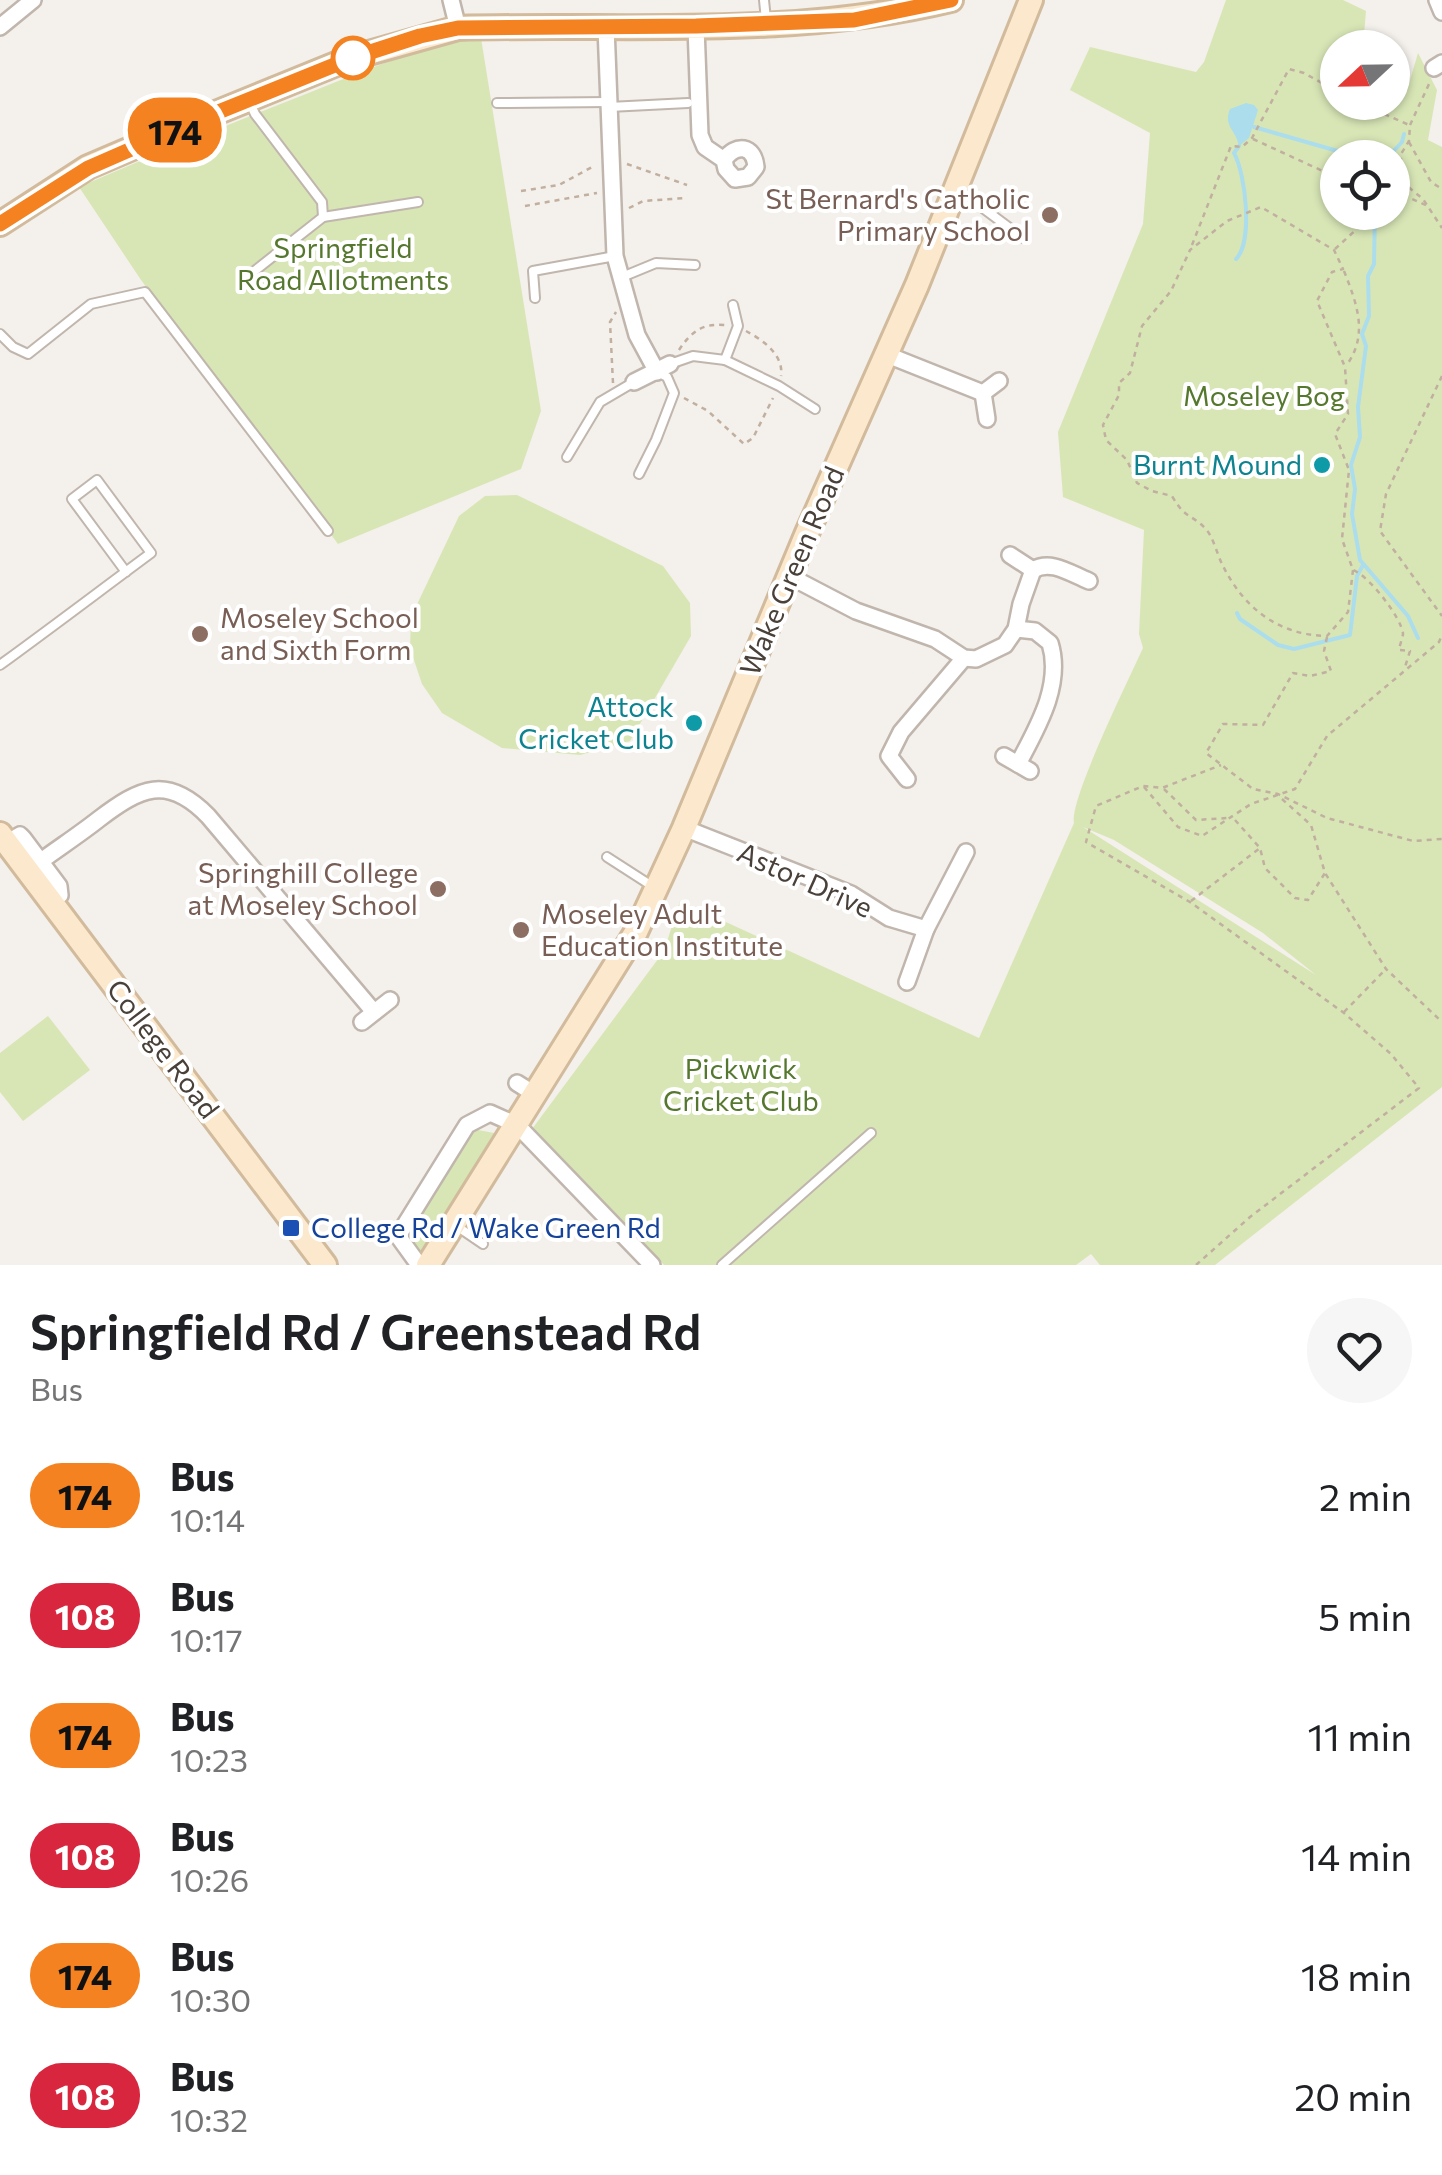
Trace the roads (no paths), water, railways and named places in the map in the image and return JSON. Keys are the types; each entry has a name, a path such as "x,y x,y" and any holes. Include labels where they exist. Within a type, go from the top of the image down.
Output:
{"street":[{"path":"0,27 32,0"},
{"path":"451,0 458,28"},
{"path":"0,224 88,168 352,58 420,36 458,28 854,20 951,0"},
{"name":"Wake Green Road","path":"428,1265 517,1125 527,1089 636,932 684,828 956,188 1031,0"},
{"path":"1437,0 1442,12"},
{"path":"696,26 700,134 705,147 724,160"},
{"path":"606,27 615,256 624,298 646,356 663,368 634,382"},
{"path":"885,354 983,392"},
{"path":"983,392 1000,381"},
{"path":"983,392 987,418"},
{"path":"1010,555 1034,570"},
{"path":"789,576 856,611 935,638 964,658 976,659 1005,645 1016,629 1020,604 1034,570 1051,565 1089,581"},
{"path":"1016,629 1035,631 1050,643 1054,670 1049,697 1017,764"},
{"path":"907,778 889,756 901,732 964,658"},
{"path":"41,862 130,796 154,789 177,793 193,801 208,816 368,1017 390,1000"},
{"name":"Astor Drive","path":"684,828 851,894 890,918 926,929"},
{"path":"3,838 20,835 61,890 52,901"},
{"name":"College Road","path":"3,838 324,1265"},
{"path":"907,982 926,929 966,852"},
{"path":"419,1265 398,1236 466,1125 490,1114 517,1125 652,1265"}],"lane":[{"path":"764,0 767,24"},
{"path":"249,99 255,114 322,202 323,217"},
{"path":"497,103 688,103"},
{"path":"956,188 1023,238"},
{"path":"243,280 323,217 418,202"},
{"path":"535,298 533,270 615,256"},
{"path":"621,278 656,262 695,266"},
{"path":"0,334 12,348 28,354 92,304 145,292 328,531"},
{"path":"725,360 738,326 733,305"},
{"path":"638,474 674,393 663,368 693,356 725,360 815,409"},
{"path":"568,457 600,402 634,382"},
{"path":"0,665 126,572 151,553 97,480 72,499 126,572"},
{"path":"607,857 656,888"},
{"path":"722,1265 871,1132"},
{"path":"454,1224 483,1244"}],"water":[{"path":"1246,103 1258,110 1249,138 1239,146 1228,115 1230,109"}],"waterway":[{"path":"1254,127 1320,146"},
{"path":"1402,140 1404,134"},
{"path":"1236,259 1246,224 1244,192 1234,153 1239,146"},
{"path":"1375,230 1374,264 1368,276 1369,316 1362,334 1366,346 1358,407 1360,437 1351,465 1355,489 1352,514 1360,560 1408,616 1418,638"},
{"path":"1237,613 1278,645 1294,649 1350,635 1357,576 1363,565"}],"place":[{"name":"St Bernard's Catholic Primary School","path":"1050,215"},
{"name":"Burnt Mound","path":"1322,465"},
{"name":"Moseley School and Sixth Form","path":"200,634"},
{"name":"Attock Cricket Club","path":"694,723"},
{"name":"Springhill College at Moseley School","path":"438,889"},
{"name":"Moseley Adult Education Institute","path":"521,930"},
{"name":"College Rd / Wake Green Rd","path":"291,1228"}],"park label":[{"name":"Springfield Road Allotments","path":"343,264"},
{"name":"Moseley Bog","path":"1264,396"},
{"name":"Pickwick Cricket Club","path":"741,1085"}]}
